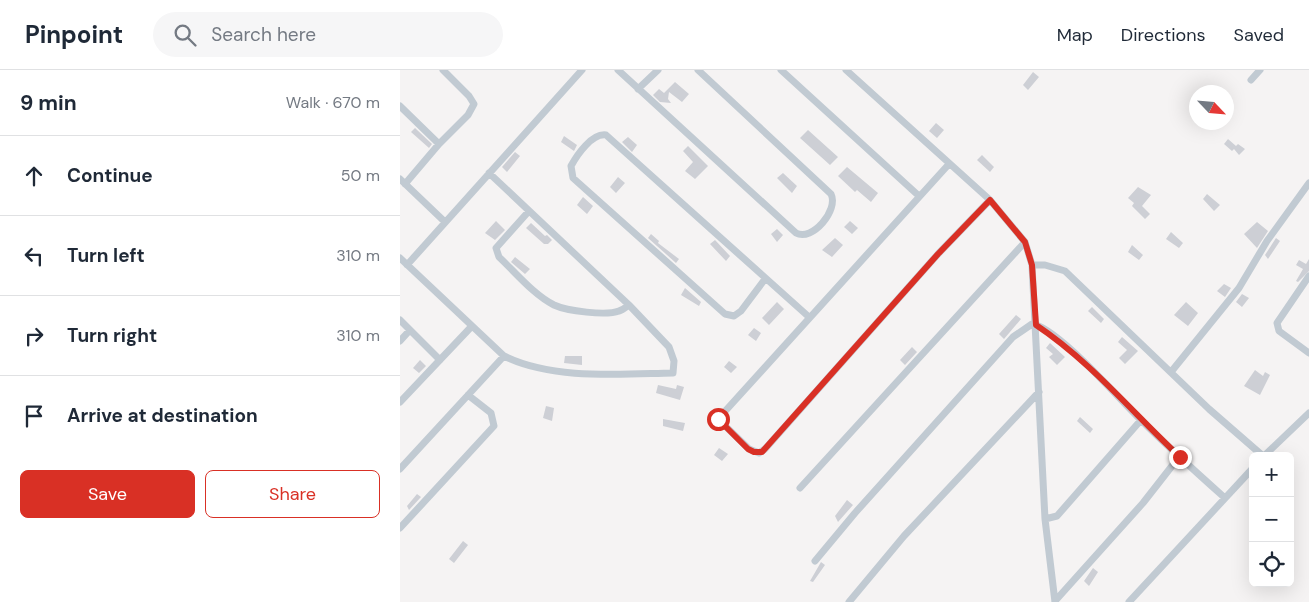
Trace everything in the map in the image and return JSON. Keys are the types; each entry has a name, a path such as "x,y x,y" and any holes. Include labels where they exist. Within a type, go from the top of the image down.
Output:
{"street":[{"path":"443,70 469,96 474,104 468,115 402,182 445,222"},
{"path":"407,265 582,70"},
{"path":"618,70 796,233 801,236 808,235 829,213 833,200 831,194 698,70"},
{"path":"638,89 658,70"},
{"path":"781,70 919,196"},
{"path":"846,70 990,200 1025,242 1032,265 1045,519 1055,602"},
{"path":"1251,80 1260,70"},
{"path":"400,106 439,144"},
{"path":"765,280 741,311 734,316 725,314 573,178 570,166 597,137 606,136 765,280 809,317"},
{"path":"949,164 718,419 754,452 759,453 765,449 938,254 990,200"},
{"path":"400,258 504,356 517,362 548,370 618,374 673,374 674,361 669,347 629,304 489,173"},
{"path":"1171,372 1239,288 1267,241 1309,183"},
{"path":"528,210 496,248 499,257 545,299 560,307 590,312 612,312 619,311 629,304"},
{"path":"800,488 1025,242"},
{"path":"1032,265 1045,265 1065,271 1209,409 1259,452"},
{"path":"1309,276 1276,327 1309,352"},
{"path":"400,320 440,360"},
{"path":"815,561 854,513 1013,337 1026,326 1036,325 1073,352 1141,420 1225,498"},
{"path":"400,402 472,326"},
{"path":"400,341 410,330"},
{"path":"400,469 504,356"},
{"path":"849,602 904,536 1039,392"},
{"path":"400,528 494,426 491,413 468,395"},
{"path":"1268,452 1309,413"},
{"path":"1045,519 1058,516 1141,420"},
{"path":"1055,602 1180,457"},
{"path":"1129,602 1249,472"}],"building":[{"path":"1033,72 1039,77 1028,90 1023,85"},
{"path":"675,82 689,94 682,102 669,92 668,99 671,103 660,102 653,95 659,89 664,93"},
{"path":"936,123 944,130 937,138 929,131"},
{"path":"415,128 432,144 429,148 411,132"},
{"path":"808,130 838,157 830,165 800,138"},
{"path":"564,136 577,145 574,151 561,142"},
{"path":"628,137 637,145 632,152 622,142"},
{"path":"1228,139 1236,146 1238,144 1245,149 1239,155 1234,149 1232,151 1224,144"},
{"path":"688,146 708,166 695,179 685,171 693,162 683,151"},
{"path":"515,152 520,156 507,172 502,167"},
{"path":"982,155 994,167 990,172 977,160"},
{"path":"847,167 878,193 871,202 857,190 855,192 838,176"},
{"path":"783,173 797,186 792,193 777,178"},
{"path":"618,177 625,183 616,193 610,187"},
{"path":"1138,187 1151,195 1142,206 1150,214 1145,219 1132,206 1134,203 1128,198"},
{"path":"1207,194 1220,205 1214,211 1203,199"},
{"path":"583,197 593,206 587,214 577,205"},
{"path":"496,221 505,230 495,240 485,233"},
{"path":"850,221 858,228 852,234 844,227"},
{"path":"1257,222 1268,231 1257,248 1244,234"},
{"path":"531,223 552,240 548,244 544,244 526,228"},
{"path":"777,229 783,235 777,242 771,234"},
{"path":"1171,232 1183,243 1179,248 1166,239"},
{"path":"651,234 659,241 658,243 679,259 676,263 648,238"},
{"path":"835,238 843,245 832,257 822,250"},
{"path":"1276,238 1280,241 1268,259 1265,255"},
{"path":"715,240 730,256 726,261 710,244"},
{"path":"1132,245 1143,255 1139,260 1128,252"},
{"path":"515,257 530,269 525,274 511,262"},
{"path":"1309,259 1309,271 1298,282 1296,281 1303,269 1296,265 1299,260 1306,264"},
{"path":"1224,284 1231,288 1225,297 1217,291"},
{"path":"685,288 701,302 699,306 681,295"},
{"path":"1242,294 1249,298 1242,307 1236,302"},
{"path":"777,302 784,309 769,325 762,318"},
{"path":"1186,302 1198,313 1188,326 1174,315"},
{"path":"1092,307 1104,319 1101,323 1088,311"},
{"path":"1016,315 1021,319 1004,339 999,334"},
{"path":"754,328 761,333 756,341 748,335"},
{"path":"1122,337 1138,351 1125,364 1119,358 1127,350 1118,342"},
{"path":"1050,343 1065,357 1057,365 1049,357 1053,354 1046,348"},
{"path":"912,347 917,352 905,365 900,360"},
{"path":"565,356 582,356 582,365 564,363"},
{"path":"420,360 426,366 419,373 413,368"},
{"path":"729,361 737,367 731,373 724,367"},
{"path":"1255,370 1263,376 1265,372 1270,375 1260,395 1244,386"},
{"path":"658,385 676,389 677,385 684,387 680,400 656,393"},
{"path":"546,406 554,408 552,421 543,418"},
{"path":"1080,417 1093,429 1090,433 1077,421"},
{"path":"663,419 685,423 683,431 663,426"},
{"path":"719,448 728,454 722,461 714,455"},
{"path":"417,494 421,497 409,510 407,506"},
{"path":"847,500 853,505 838,522 835,516"},
{"path":"463,541 468,545 454,563 449,559"},
{"path":"821,562 825,565 813,582 810,581"},
{"path":"1093,568 1098,572 1089,586 1084,581"}],"route":[{"path":"718,419 748,449 754,452 762,452 870,333 938,254 990,200 1025,242 1032,265 1036,325 1073,352 1180,457"}]}
